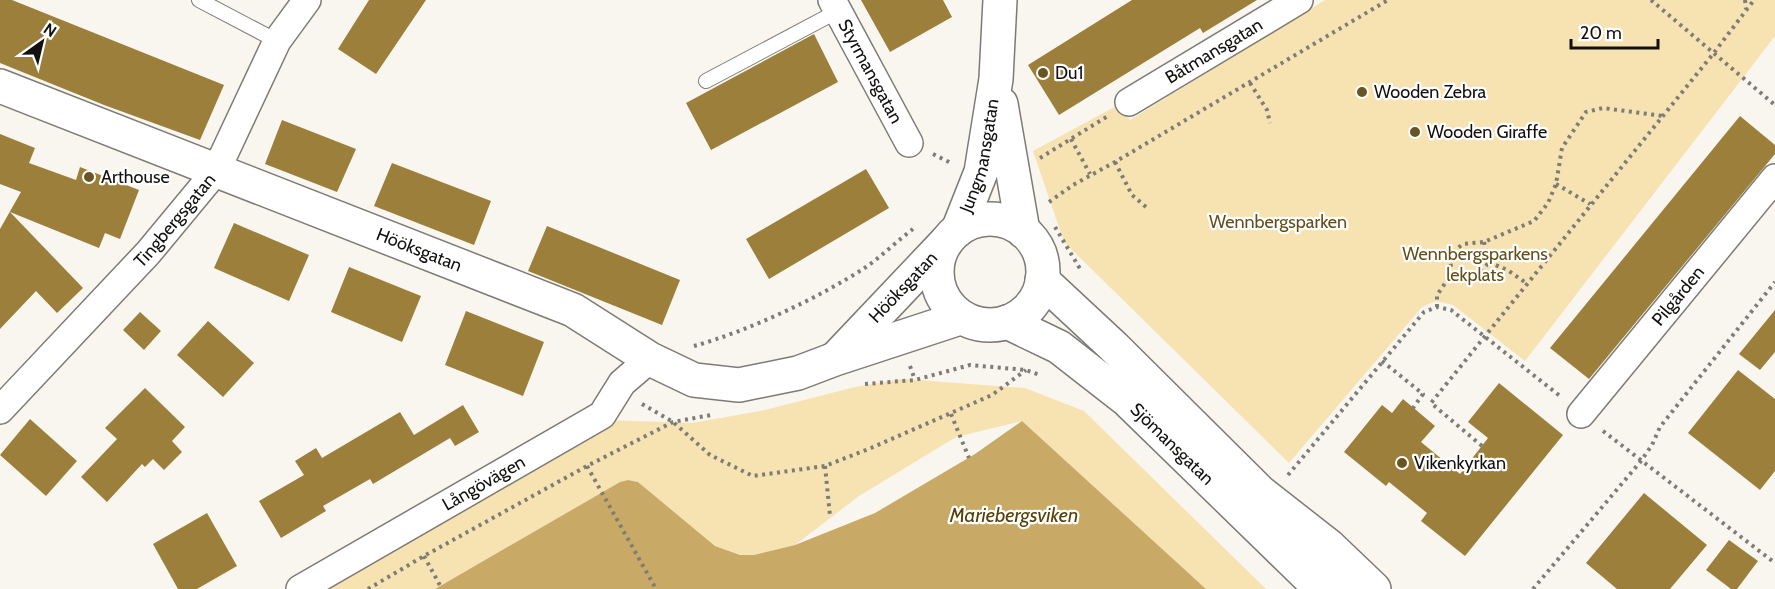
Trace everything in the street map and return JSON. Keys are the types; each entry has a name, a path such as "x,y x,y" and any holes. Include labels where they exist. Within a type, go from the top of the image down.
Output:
{"street":[{"name":"Tingbergsgatan","path":"0,410 148,253 216,171 277,41 307,0"},
{"name":"Båtmansgatan","path":"1129,102 1299,0"},
{"name":"Jungmansgatan","path":"952,235 981,172 996,79 1003,2"},
{"name":"Styrmansgatan","path":"835,5 909,143"},
{"name":"Jungmansgatan","path":"996,79 1033,219"},
{"name":"Hööksgatan","path":"0,86 573,310 650,359 694,380 739,385 798,374 835,359 960,318"},
{"name":"Pilgården","path":"1581,414 1775,178"},
{"path":"984,219 1011,224 1033,219 1035,245 1042,262 1042,280 1031,306 1007,322 981,324 960,318 946,301 939,286 937,269 940,254 952,235 970,223 984,219"},
{"name":"Hööksgatan","path":"835,359 952,235"},
{"name":"Sjömansgatan","path":"1042,280 1114,347 1273,485 1329,546 1374,589"},
{"name":"Sjömansgatan","path":"1007,322 1059,347 1127,400 1321,589"},
{"name":"Långövägen","path":"300,589 602,415 622,383 650,359"}],"lane":[{"path":"200,0 277,41"},
{"path":"706,81 835,5"},
{"name":"Sjömansgatan","path":"1273,485 1317,562 1346,589"}],"path":[{"path":"1033,219 1090,174 1115,162 1388,0"},
{"path":"1651,0 1775,105"},
{"path":"1745,0 1746,10"},
{"path":"1482,446 1431,403 1754,0"},
{"path":"1250,83 1267,110 1270,123"},
{"path":"1035,161 1129,102"},
{"path":"1437,307 1437,295 1452,273 1450,260 1455,250 1463,244 1484,242 1534,221 1548,203 1556,184 1562,148 1586,112 1603,108 1663,116"},
{"path":"1071,139 1090,174"},
{"path":"1115,162 1132,195 1146,207"},
{"path":"1556,184 1590,204"},
{"path":"650,359 726,337 812,297 866,267 919,224"},
{"path":"1484,242 1489,262"},
{"path":"1489,262 1509,271 1526,284"},
{"path":"1452,273 1468,277 1481,273 1489,262"},
{"path":"1533,589 1641,461 1652,446 1660,427 1775,282"},
{"path":"1273,485 1424,312 1437,307 1451,310 1641,461 1775,563"},
{"path":"1382,361 1423,394 1413,408"},
{"path":"857,384 915,380 970,365 1026,370 1047,378"},
{"path":"673,422 710,455 753,476 825,466 992,395 1026,370"},
{"path":"368,589 587,466 673,422 715,414"},
{"path":"951,414 969,458"},
{"path":"587,466 656,589"},
{"path":"825,466 830,516"},
{"path":"424,556 442,589"}],"green space":[{"name":"Wennbergsparken","path":"1325,0 1775,0 1775,36 1525,361 1453,305 1436,301 1422,307 1289,463 1064,242 1033,151 1120,104 1130,120"},
{"path":"903,379 1025,388 1084,411 1266,589 1206,589 1022,421 956,437 859,496 795,545 754,555 740,555 715,546 638,482 628,480 620,482 435,589 329,589 608,420 692,423 765,410 855,387"}],"water":[{"name":"Mariebergsviken","path":"1022,421 1206,589 435,589 620,482 628,480 638,482 715,546 740,555 754,555 795,545 875,513 975,454"}],"building":[{"path":"0,0 12,0 224,85 200,140 104,105 0,63"},
{"path":"369,0 426,0 376,74 338,49"},
{"path":"861,0 943,0 952,17 890,52"},
{"path":"1132,0 1257,0 1203,33 1200,28 1059,115 1028,65"},
{"path":"814,34 838,82 711,150 686,103"},
{"path":"1740,116 1775,145 1775,154 1589,379 1550,348"},
{"path":"282,120 356,149 337,192 265,164"},
{"path":"0,134 35,148 29,163 76,180 80,167 139,190 120,239 105,233 99,248 10,212 83,288 57,313 36,291 0,329 0,229 21,192 0,184"},
{"path":"392,163 491,201 474,245 374,206"},
{"path":"866,169 889,208 769,279 746,239"},
{"path":"234,223 309,255 289,301 214,268"},
{"path":"547,226 680,280 662,325 528,271"},
{"path":"349,267 421,296 402,342 331,312"},
{"path":"1775,310 1775,352 1760,370 1739,354"},
{"path":"466,311 544,342 523,396 445,365"},
{"path":"140,312 161,331 144,350 123,330"},
{"path":"208,321 254,363 223,397 177,355"},
{"path":"1738,370 1775,399 1775,471 1760,490 1688,433"},
{"name":"Vikenkyrkan","path":"1499,383 1563,435 1465,556 1421,521 1427,513 1389,482 1386,486 1344,452 1382,405 1392,413 1403,399 1435,426 1421,442 1460,474 1488,438 1468,422"},
{"path":"145,388 185,427 172,441 182,452 164,470 153,459 145,467 142,464 107,502 81,477 117,439 105,428"},
{"path":"463,405 479,432 455,446 450,438 373,484 370,479 323,506 326,511 281,538 259,501 304,475 295,461 316,448 322,458 400,412 414,435"},
{"path":"30,419 77,461 46,496 0,455"},
{"path":"1644,493 1707,545 1670,589 1617,589 1586,563"},
{"path":"207,513 237,566 197,589 178,589 153,544"},
{"path":"1729,540 1758,561 1737,589 1731,589 1706,570"}],"place":[{"name":"Du1","path":"1043,73"},
{"name":"Wooden Zebra","path":"1362,92"},
{"name":"Wooden Giraffe","path":"1415,132"},
{"name":"Arthouse","path":"89,177"},
{"name":"Vikenkyrkan","path":"1402,463"}],"park label":[{"name":"Wennbergsparkens lekplats","path":"1475,264"}]}
